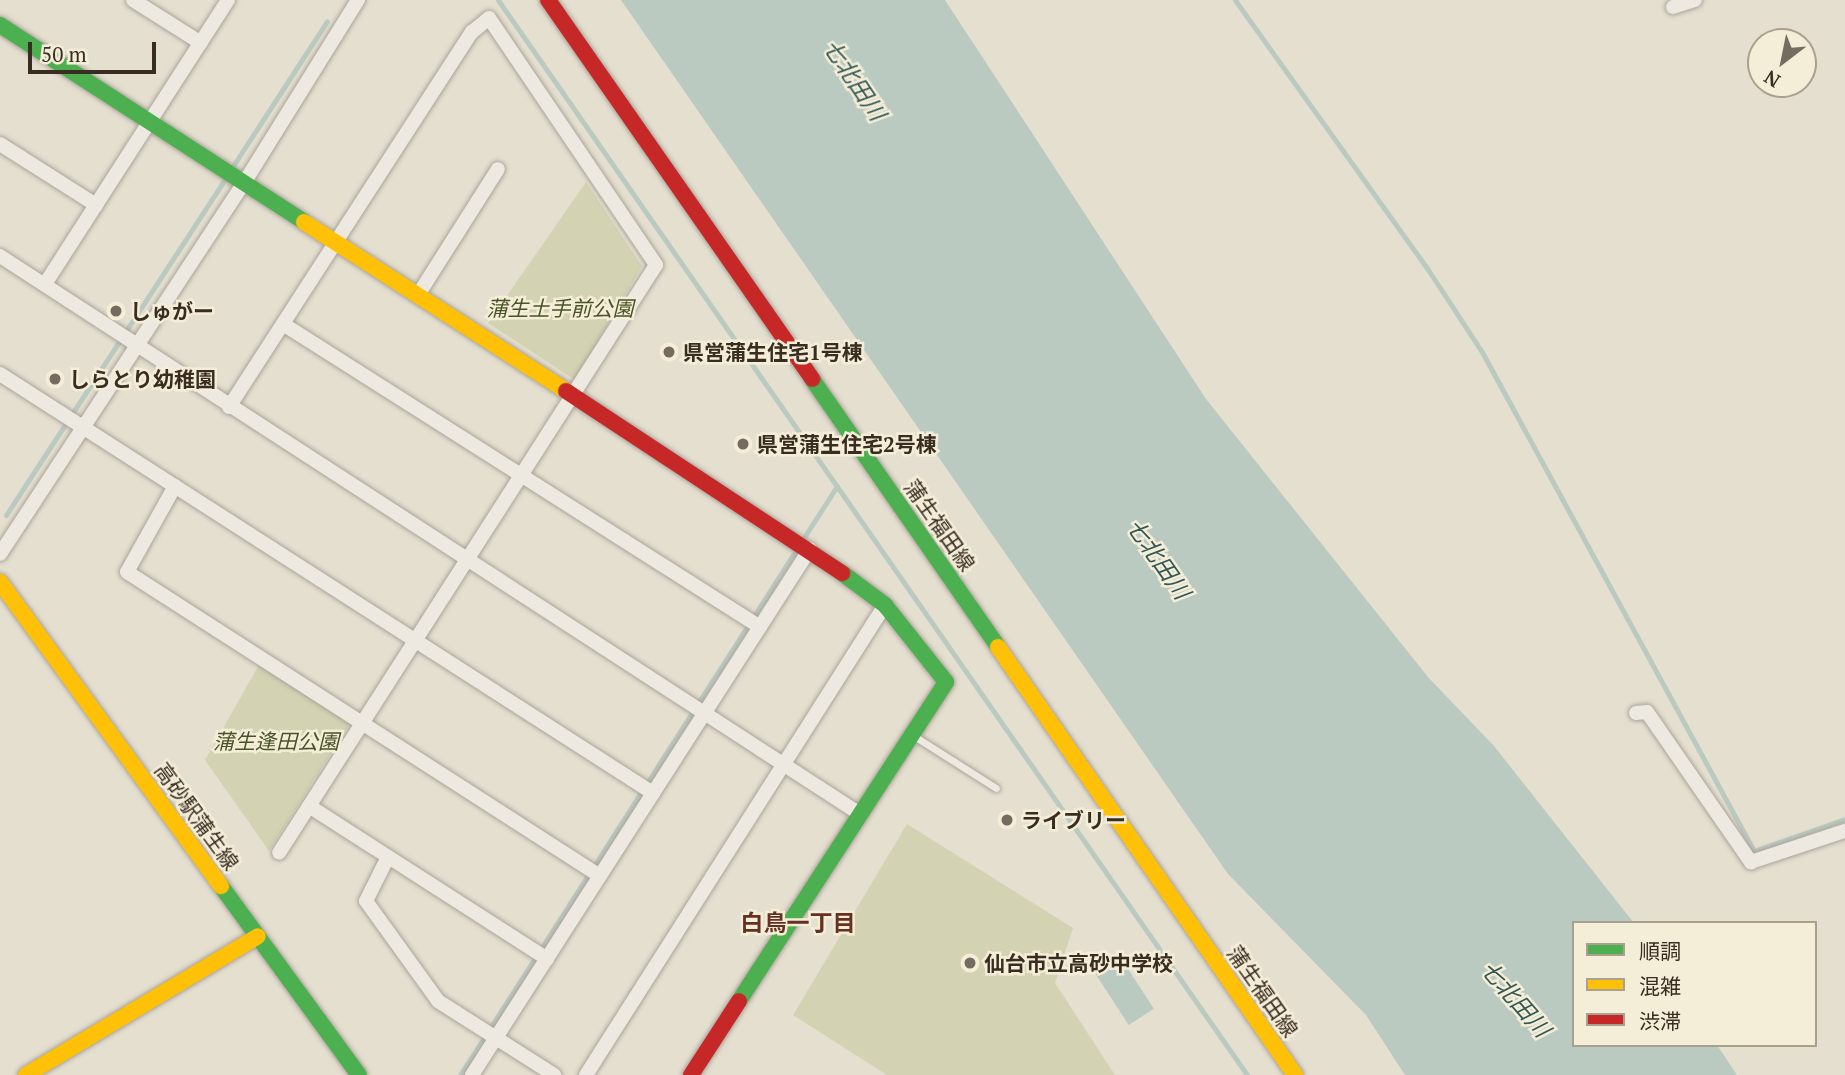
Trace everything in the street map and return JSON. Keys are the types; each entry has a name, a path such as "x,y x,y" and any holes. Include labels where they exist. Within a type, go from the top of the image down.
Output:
{"street":[{"path":"133,0 201,43"},
{"path":"45,284 228,0"},
{"path":"0,554 74,421 234,176 358,0"},
{"name":"蒲生福田線","path":"548,0 1295,1075"},
{"path":"1673,7 1694,0"},
{"path":"229,407 472,32 489,18 656,265 279,853"},
{"path":"0,25 803,545 885,606 946,682 691,1075"},
{"path":"0,144 96,205"},
{"path":"418,295 498,169"},
{"path":"0,257 860,814"},
{"path":"283,324 754,623"},
{"path":"0,374 648,789"},
{"path":"175,486 127,572 594,872"},
{"path":"472,1075 490,1034 803,545"},
{"name":"高砂駅蒲生線","path":"0,582 359,1075"},
{"path":"586,1075 885,606"},
{"path":"1636,713 1647,712 1751,862 1845,831"},
{"path":"309,806 541,955"},
{"path":"388,857 366,901 438,1001 554,1075"},
{"path":"26,1075 258,936"}],"lane":[{"path":"912,734 996,788"}],"green space":[{"name":"蒲生土手前公園","path":"586,182 642,266 575,380 488,323"},
{"name":"蒲生逢田公園","path":"260,663 351,722 269,851 205,760"},
{"path":"907,824 1073,928 1055,983 1115,1075 887,1075 793,1015"}],"water":[{"name":"七北田川","path":"621,0 945,0 1206,399 1428,677 1494,746 1632,921 1572,921 1572,1047 1718,1047 1737,1075 1405,1075 1366,1015 1228,874"},
{"path":"1119,955 1154,1009 1129,1025 1094,971"}],"waterway":[{"path":"498,0 1247,1075"},
{"path":"1235,0 1427,268 1482,352 1754,851 1845,819"},
{"path":"231,169 327,21"},
{"path":"6,515 226,177"},
{"path":"803,539 837,486"},
{"path":"460,1075 798,547"}],"traffic: fast":[{"path":"0,25 304,222"},
{"path":"812,379 998,647"},
{"path":"739,1001 946,682 885,605 842,573"},
{"path":"221,886 359,1075"}],"traffic: slow":[{"path":"304,222 566,391"},
{"path":"0,582 221,886"},
{"path":"998,647 1295,1075"},
{"path":"26,1075 258,936"}],"traffic: jam":[{"path":"548,0 812,379"},
{"path":"566,391 842,573"},
{"path":"691,1075 739,1001"}],"place":[{"name":"しゅがー","path":"116,311"},
{"name":"県営蒲生住宅1号棟","path":"669,352"},
{"name":"しらとり幼稚園","path":"55,379"},
{"name":"県営蒲生住宅2号棟","path":"743,444"},
{"name":"ライブリー","path":"1007,820"},
{"name":"仙台市立高砂中学校","path":"970,963"}],"district":[{"name":"白鳥一丁目","path":"798,923"}]}
